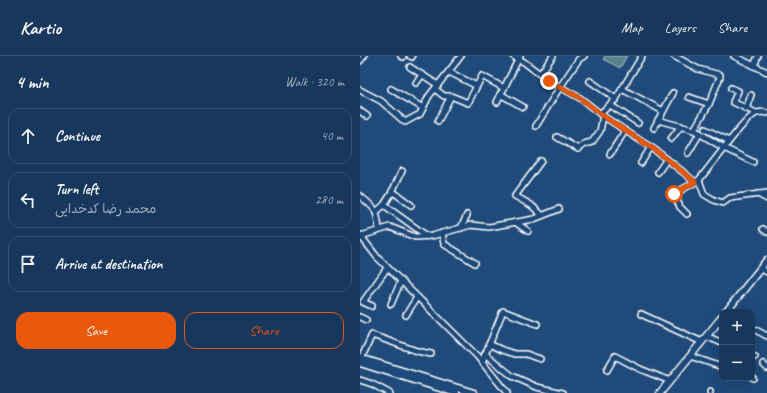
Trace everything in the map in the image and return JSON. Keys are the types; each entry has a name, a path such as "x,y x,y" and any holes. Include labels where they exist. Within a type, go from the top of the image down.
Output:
{"main road":[{"path":"728,309 767,260"},
{"path":"661,393 719,321"},
{"path":"360,361 456,393"},
{"path":"360,361 474,393"}],"street":[{"path":"360,62 364,56"},
{"path":"360,90 381,101 405,122 420,114 429,96 461,56"},
{"path":"540,74 553,56"},
{"path":"536,126 560,87 580,59 584,56"},
{"path":"557,137 578,149 584,144 592,142 600,131 602,115 616,100 642,56"},
{"path":"674,56 698,69 720,75 709,104 694,130"},
{"path":"734,56 767,72"},
{"path":"754,66 758,56"},
{"path":"497,102 517,57 549,81 580,98 625,131 651,147 697,181 704,194 714,200 723,203 730,198 767,193"},
{"path":"410,67 422,74 437,87 444,96 450,96 468,103 482,76 504,88"},
{"path":"449,72 477,86"},
{"path":"416,83 422,74"},
{"path":"590,81 616,100"},
{"path":"731,88 738,91 732,102 756,113 767,113"},
{"path":"391,89 423,108"},
{"path":"622,89 663,112"},
{"path":"500,94 523,107"},
{"path":"654,128 673,94"},
{"path":"746,109 751,95"},
{"path":"438,121 450,96"},
{"path":"689,97 709,104"},
{"path":"610,105 638,123"},
{"path":"360,111 367,116"},
{"path":"687,214 680,206 674,194 697,181 742,126 756,113"},
{"path":"658,120 694,130 724,148 753,162"},
{"path":"671,139 681,126"},
{"path":"705,129 729,141"},
{"path":"610,154 625,131"},
{"path":"688,153 700,134"},
{"path":"641,163 651,147"},
{"path":"658,172 667,159"},
{"path":"541,161 515,196 531,205 542,216"},
{"path":"376,212 384,205 402,171"},
{"path":"392,191 411,205"},
{"path":"758,194 767,199"},
{"path":"360,196 372,206 376,212 379,230"},
{"path":"384,205 426,236"},
{"path":"507,393 477,356 376,257 360,237 390,227 415,237 426,236 471,225 489,227 534,219 559,209"},
{"path":"461,228 467,215"},
{"path":"515,222 528,231"},
{"path":"442,233 444,244 475,263"},
{"path":"372,306 363,302 387,268"},
{"path":"761,269 767,272"},
{"path":"391,304 401,281"},
{"path":"406,315 417,297"},
{"path":"482,362 503,310 537,324"},
{"path":"642,314 702,342"},
{"path":"360,318 366,320"},
{"path":"755,330 767,336"},
{"path":"360,361 372,335 417,351 431,354"},
{"path":"706,336 719,342"},
{"path":"489,344 515,354 526,354 540,359"},
{"path":"485,354 512,376 537,387 562,393"},
{"path":"607,370 615,356 640,369 670,381"},
{"path":"690,356 719,366"},
{"path":"360,380 372,384 389,393"}],"green space":[{"path":"605,56 627,56 620,68 603,59"}],"route":[{"path":"549,81 580,98 603,116 655,150 695,182 674,194"}]}
